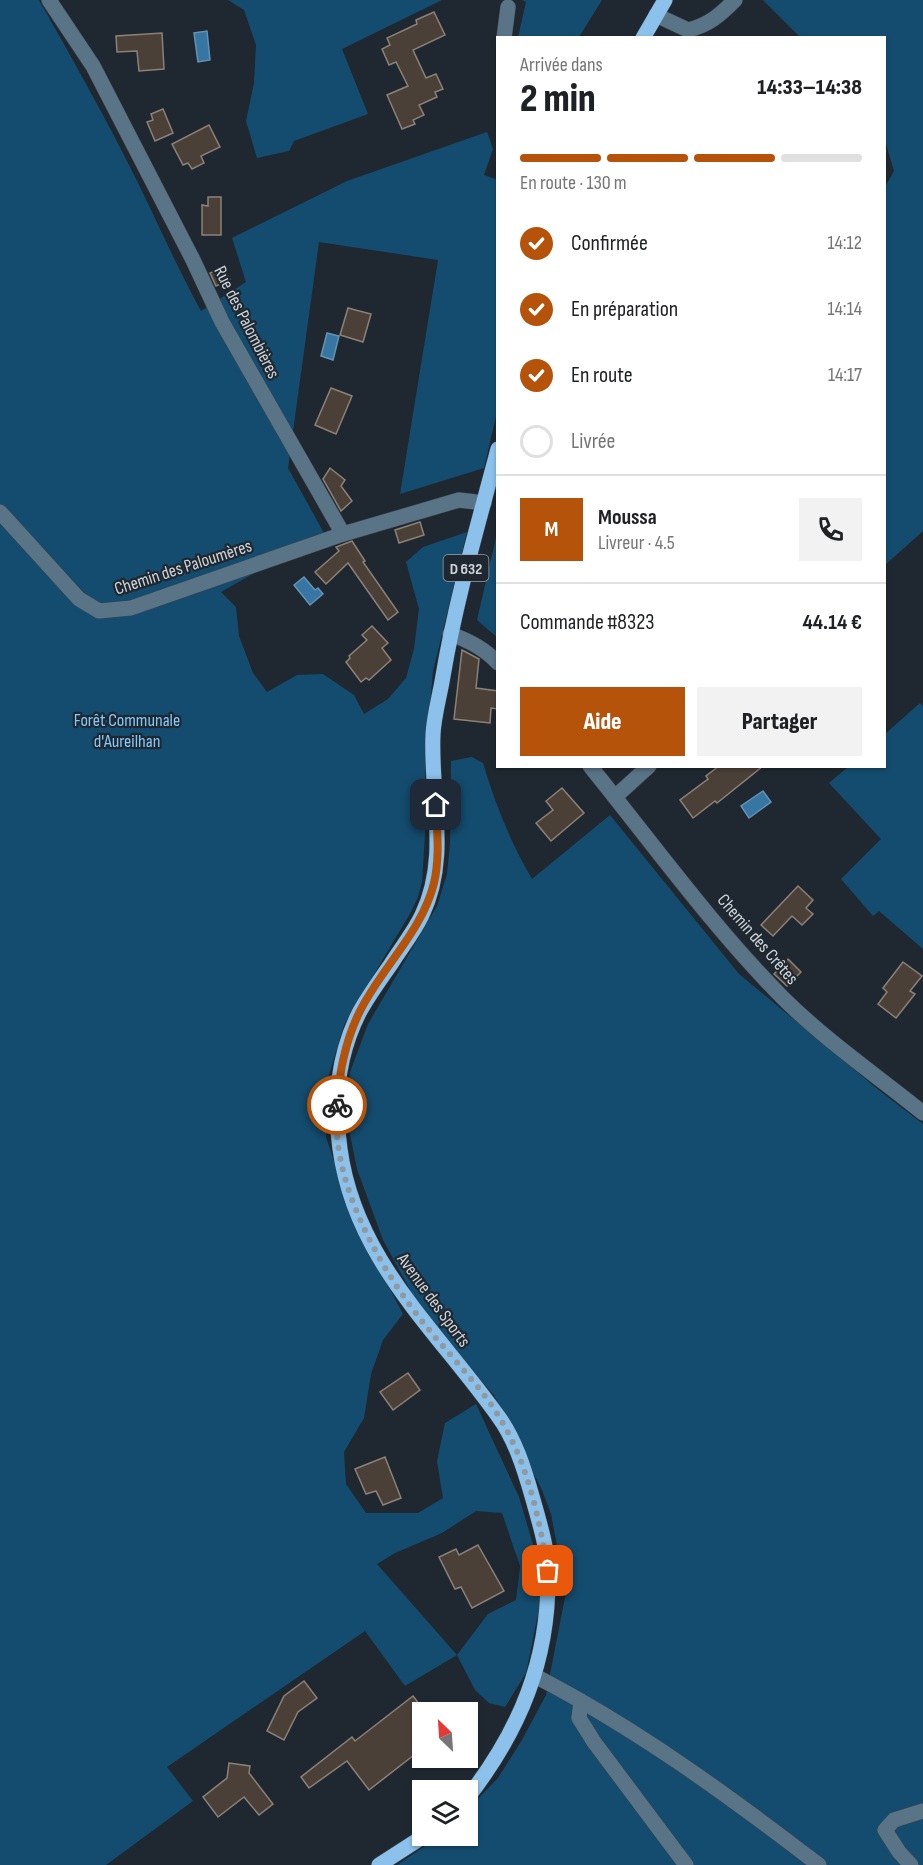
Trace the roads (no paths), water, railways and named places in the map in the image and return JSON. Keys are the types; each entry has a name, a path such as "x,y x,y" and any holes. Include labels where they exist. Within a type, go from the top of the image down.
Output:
{"main road":[{"path":"644,36 665,0"},
{"name":"D 632","path":"450,634 496,457"},
{"name":"Avenue des Sports","path":"450,634 433,734 438,853 434,883 422,915 360,1012 346,1044 339,1074 336,1113 349,1193 370,1241 390,1277 428,1329 500,1419 517,1451 539,1521 548,1571 545,1624 535,1676 519,1716 496,1759 478,1783"},
{"path":"379,1865 412,1844"}],"street":[{"name":"Rue des Palombières","path":"49,0 93,66 193,260 222,322 343,534"},
{"path":"656,15 688,30 702,27 715,20 735,0"},
{"path":"504,36 508,7"},
{"path":"343,534 459,500 484,503"},
{"name":"Chemin des Paloumères","path":"0,512 80,599 99,611 130,608 343,534"},
{"path":"450,634 466,639 496,661"},
{"name":"Chemin des Crêtes","path":"592,768 719,926 784,999 836,1044 923,1113"},
{"path":"615,797 647,768"},
{"path":"535,1676 604,1713 694,1773 819,1865"},
{"path":"581,1701 579,1718 594,1742 686,1865"},
{"path":"911,1865 899,1852 885,1830 894,1820 923,1811"}],"park label":[{"name":"Forêt Communale d'Aureilhan","path":"127,730"}]}
